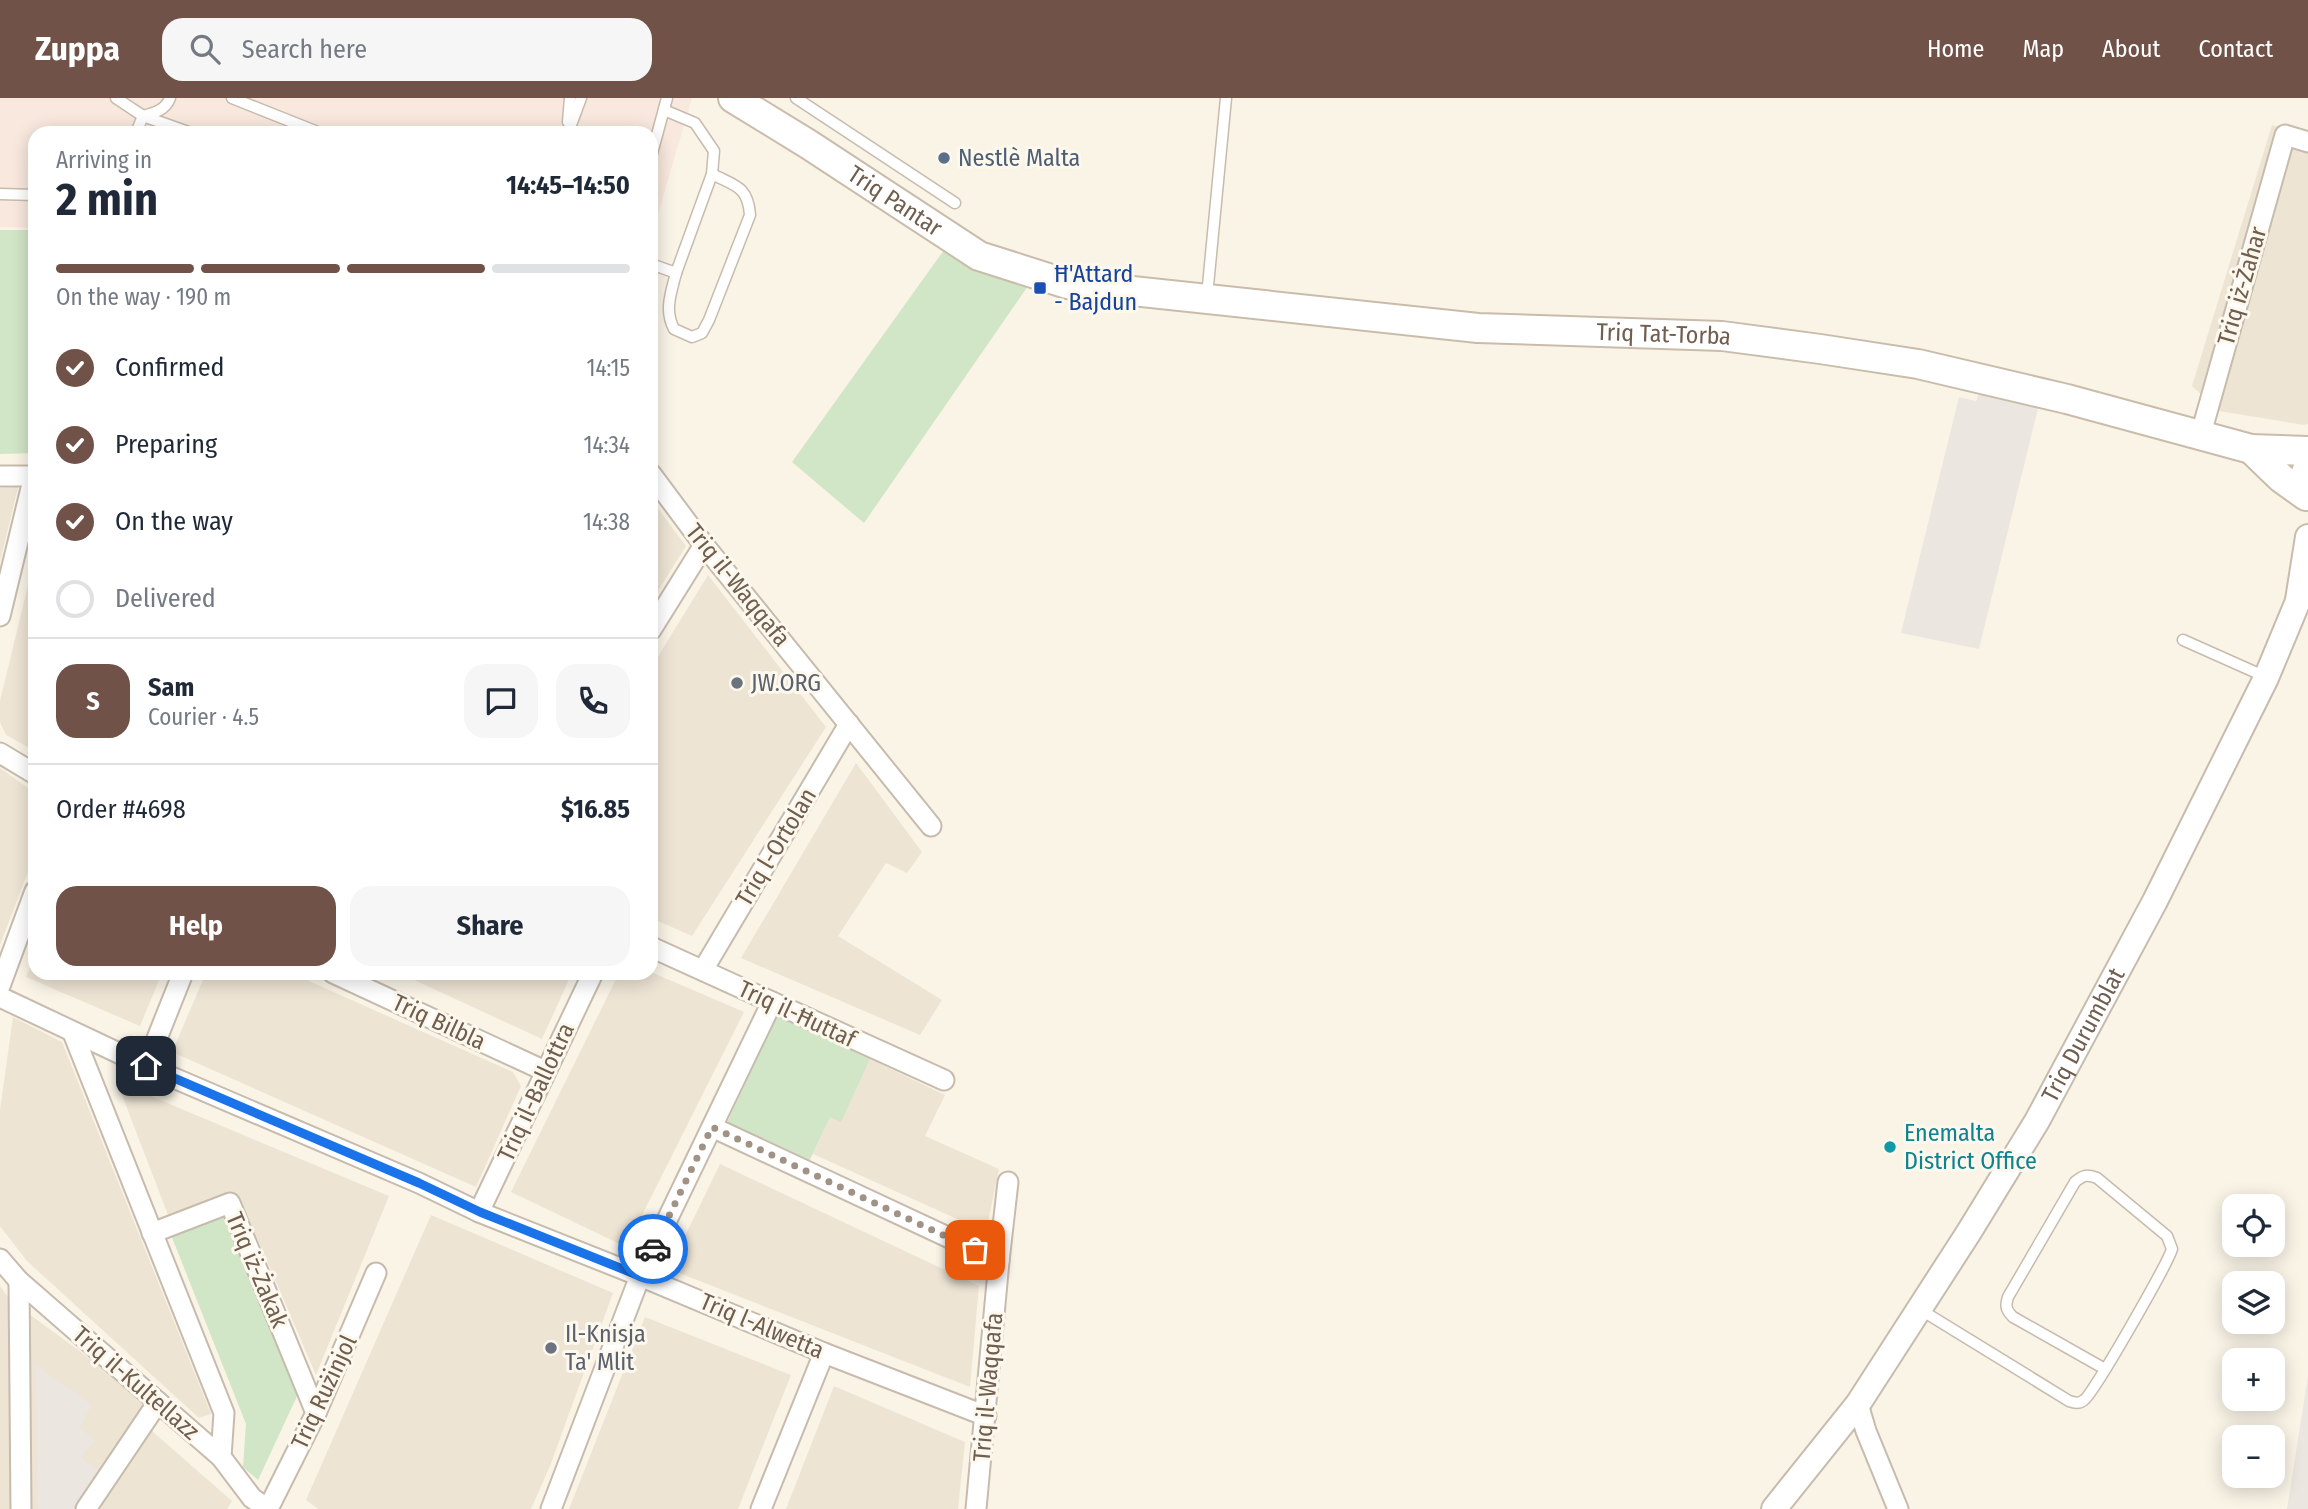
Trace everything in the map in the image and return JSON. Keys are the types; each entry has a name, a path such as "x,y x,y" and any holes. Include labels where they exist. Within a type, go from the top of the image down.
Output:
{"main road":[{"name":"Triq Pantar","path":"733,98 979,256 1067,284"},
{"name":"Triq Tat-Torba","path":"1067,284 1478,328 1722,337 1820,349 1932,367 2067,399 2241,446 2308,451"},
{"path":"2241,446 2308,436"},
{"path":"2241,446 2307,497"}],"street":[{"name":"Triq iż-Żahar","path":"2200,437 2285,135 2308,142"},
{"path":"2307,497 2302,478 2308,463"},
{"path":"0,476 28,476"},
{"name":"Triq il-Waqqafa","path":"658,483 704,545 932,826"},
{"path":"0,616 28,501"},
{"name":"Triq Durumblat","path":"1774,1509 1858,1404 1920,1310 2037,1121 2155,901 2266,678 2303,593 2308,537"},
{"path":"658,619 704,545"},
{"name":"Triq l-Ortolan","path":"703,970 849,724"},
{"path":"0,752 28,770"},
{"path":"0,986 28,910"},
{"name":"Triq il-Ħuttaf","path":"658,950 944,1080"},
{"path":"146,1066 180,980"},
{"name":"Triq Bilbla","path":"348,980 545,1071"},
{"name":"Triq il-Ballottra","path":"480,1212 590,980"},
{"name":"Triq l-Alwetta","path":"0,997 146,1066 419,1183 480,1212 824,1353 986,1416"},
{"path":"551,1509 640,1276 772,1002"},
{"path":"74,1033 223,1413 221,1457"},
{"path":"712,1127 999,1261"},
{"name":"Triq il-Waqqafa","path":"976,1509 1009,1182"},
{"name":"Triq iż-Żakak","path":"152,1233 230,1203 316,1413"},
{"name":"Triq il-Kultellazz","path":"0,1259 19,1280 221,1457 258,1506"},
{"name":"Triq Rużinjol","path":"258,1506 316,1413 376,1273"},
{"path":"19,1280 21,1509"},
{"path":"761,1509 824,1353"},
{"path":"86,1509 158,1402"},
{"path":"1858,1404 1866,1431 1898,1509"}],"lane":[{"path":"116,98 143,116 171,126"},
{"path":"143,116 156,112 167,104 170,98"},
{"path":"232,98 302,126"},
{"path":"568,126 570,98"},
{"path":"571,126 581,98"},
{"path":"658,132 667,98"},
{"path":"796,98 955,203"},
{"path":"1206,299 1226,98"},
{"path":"664,110 695,123 714,151 712,174 676,273 668,308 668,319 674,330 692,337 702,333 709,320 750,215 749,201 743,190 712,174"},
{"path":"139,126 143,116"},
{"path":"0,194 28,195"},
{"path":"658,267 676,273"},
{"path":"2183,640 2266,678"},
{"path":"1920,1310 2069,1401 2083,1401 2089,1396 2105,1369 2172,1249 2167,1237 2090,1175 2082,1176 2075,1182 2006,1304 2013,1317 2105,1369"}],"shaded area":[{"path":"0,98 692,98 658,214 658,126 28,126 28,228 0,227"},
{"path":"2272,125 2308,135 2308,424 2304,425 2219,411 2192,386"},
{"path":"1982,386 2041,396 1979,649 1901,633 1959,397 1976,401"},
{"path":"18,487 0,562 0,488"},
{"path":"658,508 686,546 658,591"},
{"path":"708,575 826,727 692,936 658,921 658,657"},
{"path":"28,585 28,747 6,735 0,722 0,701"},
{"path":"856,763 922,852 907,873 886,863 838,936 942,1000 920,1035 741,958"},
{"path":"0,768 28,788 28,871 0,945"},
{"path":"658,975 744,1012 626,1247 511,1192 616,980 658,980"},
{"path":"33,980 159,980 140,1026"},
{"path":"203,980 307,980 513,1072 521,1086 476,1187 172,1052"},
{"path":"414,980 569,980 542,1039"},
{"path":"13,1017 62,1042 211,1414 199,1418 27,1261 0,1226 0,1110"},
{"path":"870,1059 945,1095 925,1136 999,1169 986,1232 813,1154 830,1116 841,1121"},
{"path":"117,1082 389,1196 316,1375 240,1198 233,1193 168,1215"},
{"path":"720,1164 979,1286 970,1387 669,1269"},
{"path":"431,1215 613,1293 550,1466 531,1509 318,1509 306,1500"},
{"path":"0,1286 10,1300 141,1396 153,1432 232,1501 227,1509 0,1509"},
{"path":"645,1317 791,1375 738,1509 569,1509"},
{"path":"36,1365 92,1405 79,1428 96,1440 81,1457 106,1476 81,1509 38,1509"},
{"path":"2308,1376 2308,1509 2287,1509"},
{"path":"834,1386 965,1442 958,1509 786,1509"}],"green space":[{"path":"0,230 28,230 28,453 0,454"},
{"path":"944,250 994,275 1028,286 864,523 792,462"},
{"path":"777,1015 870,1059 841,1122 830,1117 808,1164 726,1125"},
{"path":"225,1214 298,1394 258,1480 243,1467 246,1424 171,1235"}],"way so far":[{"path":"653,1249 712,1127 975,1250"}],"place":[{"name":"Nestlè Malta","path":"944,158"},
{"name":"Ħ'Attard - Bajdun","path":"1040,288"},
{"name":"JW.ORG","path":"737,683"},
{"name":"Enemalta District Office","path":"1890,1147"},
{"name":"Il-Knisja Ta' Mlit","path":"551,1348"}],"route":[{"path":"146,1066 419,1183 480,1212 640,1276 653,1249"}]}
